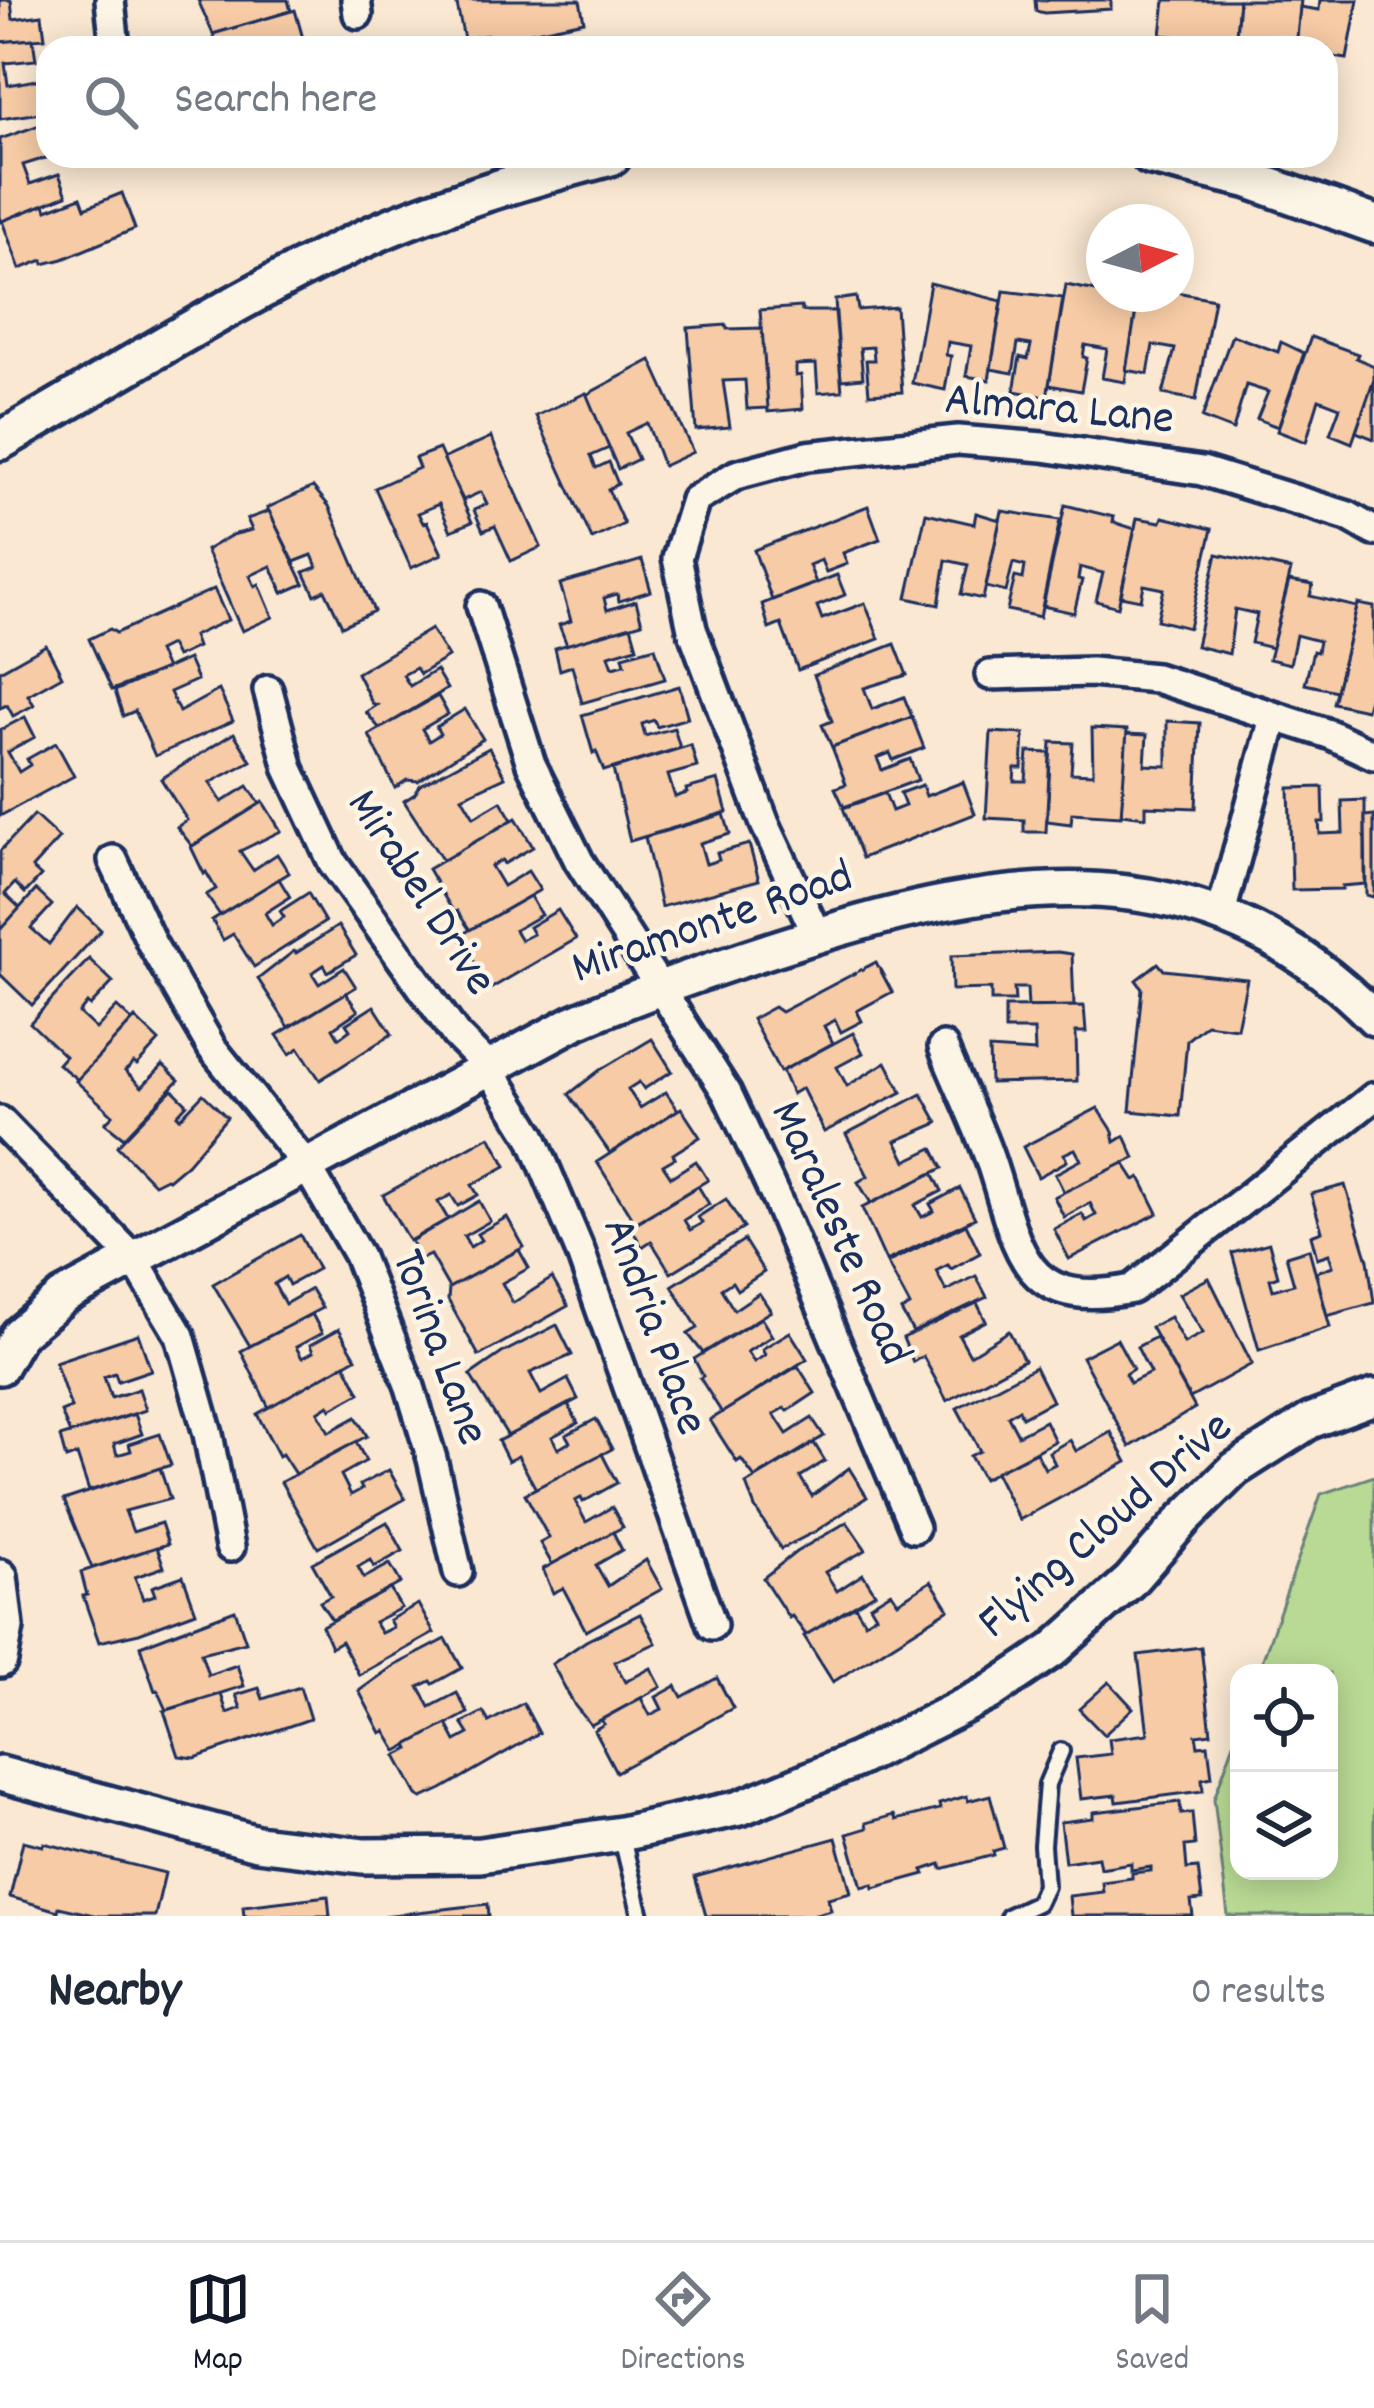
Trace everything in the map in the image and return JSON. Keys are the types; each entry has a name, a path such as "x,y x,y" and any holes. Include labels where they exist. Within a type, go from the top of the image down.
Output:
{"main road":[{"path":"0,441 274,285 385,230 573,168"},
{"path":"1201,168 1248,179 1374,224"}],"street":[{"path":"110,0 114,36"},
{"name":"Almara Lane","path":"817,935 765,824 692,629 677,558 694,500 736,476 807,456 958,440 1043,447 1202,471 1348,516 1374,532"},
{"name":"Maraleste Road","path":"481,606 531,764 579,861 727,1093 914,1528"},
{"path":"990,675 1091,672 1156,677 1329,734 1374,755"},
{"name":"Mirabel Drive","path":"268,690 289,769 333,863 456,1035 489,1068"},
{"path":"1221,913 1274,718"},
{"name":"Torina Lane","path":"113,860 152,944 212,1048 306,1165 358,1255 386,1320 432,1459 458,1572"},
{"name":"Miramonte Road","path":"0,1367 19,1334 63,1297 573,1024 658,986 926,904 1085,887 1150,894 1221,913 1285,947 1346,989 1374,1018"},
{"path":"943,1047 989,1158 1012,1238 1029,1269 1058,1289 1095,1296 1132,1288 1374,1096"},
{"name":"Andria Place","path":"489,1068 532,1138 580,1251 712,1625"},
{"path":"0,1121 134,1259 180,1336 208,1434 230,1547"},
{"name":"Flying Cloud Drive","path":"1,1778 257,1843 363,1856 480,1856 621,1834 740,1808 856,1760 989,1693 1053,1650 1130,1581 1235,1469 1310,1421 1374,1397"},
{"path":"0,1576 6,1627 0,1660"}],"lane":[{"path":"1010,1916 1037,1903 1045,1886 1042,1845 1047,1784 1061,1750"},
{"path":"621,1834 641,1916"}],"green space":[{"path":"1374,1476 1374,1916 1228,1916 1214,1799 1230,1754 1230,1880 1338,1880 1338,1664 1261,1664 1321,1494"}],"building":[{"path":"0,0 11,0 13,19 42,15 45,36 0,42"},
{"path":"198,0 288,0 291,11 213,34"},
{"path":"456,0 580,0 584,21 512,36 463,36"},
{"path":"1035,0 1111,0 1111,9 1044,13 1036,11"},
{"path":"1165,0 1239,0 1236,36 1161,35"},
{"path":"1239,0 1301,0 1297,36 1236,36"},
{"path":"1320,0 1358,0 1347,59 1338,58 1338,36 1297,36 1300,7 1319,10"},
{"path":"295,10 302,36 214,36"},
{"path":"33,39 36,60 5,63 8,85 36,80 36,114 0,119 0,42"},
{"path":"36,126 36,161 23,165 30,184 59,174 67,195 0,222 0,139"},
{"path":"122,193 135,229 63,259 20,269 2,221 45,204 47,210 81,197 85,208"},
{"path":"930,283 1002,301 989,380 966,376 971,346 948,342 946,355 951,356 945,390 912,383"},
{"path":"1066,285 1086,289 1086,312 1136,312 1125,382 1102,378 1107,349 1085,345 1081,391 1049,385"},
{"path":"1004,291 1063,298 1047,397 1014,391 1020,357 1028,359 1031,345 1018,343 1013,373 991,369"},
{"path":"1194,295 1214,299 1196,400 1163,394 1175,349 1153,345 1148,374 1126,370 1136,312 1194,312"},
{"path":"856,297 858,310 896,307 902,392 869,394 866,360 874,360 873,347 860,348 863,378 841,380 835,300"},
{"path":"801,307 802,311 835,311 842,391 818,393 816,364 796,365 803,409 768,412 760,310"},
{"path":"726,325 727,329 762,328 768,408 747,409 745,380 723,381 730,427 696,430 688,328"},
{"path":"1232,335 1278,352 1281,342 1304,353 1278,427 1257,419 1268,392 1246,385 1233,430 1202,418"},
{"path":"1311,337 1358,354 1356,358 1374,366 1374,380 1352,443 1330,434 1340,407 1319,399 1306,442 1277,431"},
{"path":"651,360 693,452 663,466 647,423 626,433 638,459 618,469 586,395"},
{"path":"1374,380 1374,439 1356,432"},
{"path":"586,393 609,448 591,456 596,468 609,462 618,484 608,489 624,524 592,539 536,416"},
{"path":"491,437 541,547 511,561 495,526 483,531 474,510 487,504 481,492 463,500 443,459"},
{"path":"439,449 472,522 451,531 439,504 418,513 442,554 411,568 375,488 419,468 415,458"},
{"path":"313,487 329,506 374,611 342,626 325,590 315,595 304,572 317,567 312,555 294,562 267,508"},
{"path":"1065,505 1114,517 1113,522 1135,529 1118,607 1096,601 1103,573 1080,567 1078,579 1082,580 1074,613 1043,606"},
{"path":"868,506 880,539 843,553 847,564 826,572 821,560 809,565 816,583 772,600 754,550"},
{"path":"269,511 304,584 283,593 271,566 250,576 255,586 259,584 273,617 242,631 206,550 252,530 247,519"},
{"path":"1002,511 1060,520 1040,617 1007,610 1015,577 1023,579 1025,566 1013,563 1006,592 986,587"},
{"path":"926,513 974,524 976,513 1000,520 983,599 961,594 968,565 946,560 939,605 907,598"},
{"path":"1163,517 1212,529 1189,628 1157,620 1164,589 1144,585 1141,600 1121,596 1137,518 1161,522"},
{"path":"1217,554 1291,570 1272,648 1251,643 1257,614 1235,609 1229,654 1196,646"},
{"path":"642,560 651,591 619,601 617,594 604,598 607,610 636,601 642,623 567,645 559,625 571,621 560,584"},
{"path":"837,575 845,595 817,606 822,619 865,603 879,639 798,670 781,624 769,629 762,604"},
{"path":"1289,581 1313,585 1310,596 1357,607 1336,691 1305,684 1319,641 1296,635 1290,664 1269,659"},
{"path":"214,589 228,620 193,636 197,647 176,657 170,645 158,651 166,669 112,690 89,639 110,629 116,633"},
{"path":"1358,604 1374,607 1374,695 1370,694 1366,710 1333,703"},
{"path":"631,626 637,647 609,655 613,667 625,664 623,656 655,647 665,679 582,703 572,666 560,670 555,648"},
{"path":"431,629 448,657 420,674 416,668 403,675 410,686 436,670 447,689 380,729 366,712 377,705 357,673"},
{"path":"895,644 907,675 864,688 872,709 904,697 912,717 832,747 822,725 832,721 814,675"},
{"path":"46,645 62,676 28,695 34,705 13,716 7,705 0,708 0,671"},
{"path":"188,659 197,680 170,692 179,712 219,690 233,721 155,756 135,711 123,716 115,691"},
{"path":"679,686 688,718 657,727 654,720 642,724 645,736 674,728 680,748 604,771 596,751 593,753 582,715"},
{"path":"438,696 448,714 422,729 429,741 440,734 436,727 465,709 483,739 418,781 407,780 395,788 369,735"},
{"path":"25,717 35,737 8,752 19,772 30,765 27,759 56,743 74,776 0,816 0,730"},
{"path":"912,717 924,748 893,760 890,753 877,758 882,770 910,759 918,780 844,807 835,788 846,784 832,747"},
{"path":"1167,721 1200,723 1196,808 1146,806 1146,817 1121,814 1126,734 1147,735 1145,765 1167,766"},
{"path":"1092,728 1127,730 1121,816 1072,813 1071,824 1047,821 1051,742 1073,743 1071,773 1093,774"},
{"path":"991,732 1024,734 1022,768 1015,768 1014,781 1026,781 1028,752 1050,753 1046,832 1024,832 1024,820 986,818"},
{"path":"234,733 251,761 210,783 222,802 248,786 260,804 192,846 177,827 187,820 161,779"},
{"path":"691,745 697,767 668,775 675,797 718,780 727,812 630,841 613,769"},
{"path":"489,748 505,777 462,797 474,817 501,801 512,820 443,861 404,801 420,785"},
{"path":"963,782 975,814 862,858 843,808 885,793 892,811 905,806 900,793 922,785 926,796"},
{"path":"1323,787 1320,834 1343,833 1342,801 1365,800 1365,884 1292,890 1289,788"},
{"path":"263,802 281,831 240,851 253,870 277,854 289,873 220,915 206,895 216,889 191,847"},
{"path":"724,814 730,834 700,843 706,864 719,860 717,853 749,844 759,880 661,907 645,837"},
{"path":"34,815 59,838 32,868 41,876 25,893 15,883 5,894 20,908 0,930 0,851"},
{"path":"1374,815 1373,897 1366,895 1365,816"},
{"path":"516,818 533,847 491,866 503,886 528,871 540,890 470,930 428,869"},
{"path":"279,879 290,897 265,913 272,925 284,917 280,911 308,893 325,922 254,967 233,934 223,940 212,920"},
{"path":"36,890 52,905 31,928 49,944 77,907 101,930 32,1005 0,974 0,930"},
{"path":"530,896 541,915 515,930 521,940 533,934 529,927 558,910 576,939 490,989 459,936"},
{"path":"338,926 356,955 328,972 324,965 312,973 319,984 344,968 356,987 289,1027 258,979"},
{"path":"1072,954 1074,1006 1028,1007 1027,988 1014,988 1015,1001 991,1001 991,989 952,990 951,956"},
{"path":"89,959 113,982 79,1013 96,1029 117,1007 132,1021 78,1080 58,1064 65,1056 30,1023"},
{"path":"876,962 892,992 857,1011 862,1021 841,1032 835,1020 824,1026 833,1043 780,1072 752,1019 774,1007 781,1012"},
{"path":"1158,963 1164,970 1247,979 1237,1028 1206,1024 1187,1040 1180,1116 1130,1111 1142,988 1136,980"},
{"path":"346,993 358,1011 333,1028 339,1038 350,1030 346,1024 374,1006 392,1034 320,1080 299,1048 290,1054 277,1035"},
{"path":"1084,1006 1086,1032 1076,1032 1077,1081 990,1083 989,1049 1035,1052 1034,1030 1005,1030 1005,1007"},
{"path":"135,1018 159,1041 125,1071 142,1087 163,1065 179,1080 124,1138 105,1123 113,1115 76,1081"},
{"path":"853,1033 863,1053 837,1067 847,1086 886,1062 902,1092 824,1132 802,1088 792,1094 782,1071"},
{"path":"652,1039 672,1071 644,1089 639,1082 628,1089 640,1108 666,1092 678,1110 610,1153 569,1094"},
{"path":"172,1089 187,1104 177,1115 180,1118 203,1094 227,1117 187,1164 168,1180 154,1184 117,1146"},
{"path":"922,1094 938,1123 896,1141 906,1161 933,1148 943,1168 871,1203 858,1182 868,1176 846,1134"},
{"path":"681,1108 700,1137 663,1165 671,1177 696,1161 708,1180 635,1223 597,1162"},
{"path":"1098,1108 1115,1142 1125,1136 1135,1158 1064,1192 1055,1174 1081,1160 1075,1149 1064,1154 1067,1161 1038,1177 1023,1147"},
{"path":"490,1136 506,1166 472,1185 478,1195 458,1206 451,1195 438,1202 448,1219 409,1241 383,1195"},
{"path":"1124,1163 1135,1180 1140,1177 1158,1213 1069,1259 1054,1229 1082,1214 1086,1221 1096,1215 1090,1203 1064,1217 1054,1197"},
{"path":"933,1173 942,1191 915,1205 922,1217 934,1211 930,1204 960,1188 975,1218 886,1261 862,1208"},
{"path":"1345,1185 1368,1260 1374,1303 1327,1316 1316,1272 1333,1266 1329,1254 1317,1258 1311,1235 1322,1231 1311,1194"},
{"path":"698,1186 709,1204 684,1220 690,1230 702,1223 698,1217 726,1199 744,1228 671,1273 651,1241 642,1247 631,1227"},
{"path":"479,1201 490,1221 464,1236 470,1247 481,1240 477,1234 507,1217 524,1247 449,1288 430,1255 419,1260 411,1241"},
{"path":"966,1224 980,1253 951,1269 948,1265 936,1271 946,1291 976,1276 987,1297 913,1332 901,1311 910,1306 887,1263"},
{"path":"300,1235 318,1269 289,1285 285,1277 274,1284 285,1304 311,1289 322,1308 250,1346 213,1284"},
{"path":"744,1240 764,1272 737,1290 732,1282 721,1289 734,1310 759,1293 771,1311 703,1353 688,1334 698,1328 672,1286"},
{"path":"1269,1243 1278,1276 1270,1279 1273,1290 1294,1284 1286,1256 1309,1249 1330,1327 1259,1350 1232,1253"},
{"path":"519,1250 529,1268 502,1283 513,1303 552,1278 568,1306 479,1356 448,1300 449,1288"},
{"path":"1209,1278 1252,1364 1190,1398 1151,1327 1170,1317 1184,1343 1203,1333 1179,1294"},
{"path":"977,1303 986,1321 959,1335 970,1355 1009,1331 1024,1360 947,1401 923,1356 913,1362 903,1338"},
{"path":"312,1314 322,1333 296,1347 302,1358 313,1352 310,1345 339,1329 356,1358 269,1408 241,1351"},
{"path":"761,1318 772,1336 747,1352 754,1362 765,1355 762,1349 790,1332 807,1359 722,1413 694,1359"},
{"path":"557,1325 572,1355 530,1373 541,1394 568,1379 578,1399 508,1436 470,1375"},
{"path":"138,1334 151,1370 118,1381 115,1373 104,1377 111,1398 139,1389 146,1410 70,1434 61,1412 71,1408 55,1362"},
{"path":"1156,1337 1195,1408 1130,1447 1082,1357 1117,1339 1133,1369 1125,1374 1130,1383 1150,1373 1137,1347"},
{"path":"345,1364 360,1393 318,1412 329,1432 356,1417 367,1436 295,1474 279,1456 257,1414"},
{"path":"798,1366 815,1393 788,1411 774,1414 787,1434 812,1418 824,1436 755,1478 741,1459 737,1462 710,1420"},
{"path":"1035,1367 1052,1401 1022,1417 1019,1409 1008,1416 1018,1435 1045,1421 1055,1441 983,1479 970,1456 980,1451 957,1408"},
{"path":"568,1404 578,1423 552,1437 558,1449 570,1442 566,1435 596,1419 612,1449 536,1489 518,1456 508,1461 498,1441"},
{"path":"135,1414 142,1434 114,1444 117,1455 131,1451 129,1444 160,1434 171,1465 89,1491 77,1455 66,1459 60,1437"},
{"path":"1111,1432 1127,1462 1019,1520 995,1472 1036,1452 1045,1469 1055,1464 1049,1452 1070,1440 1076,1451"},
{"path":"356,1442 366,1461 341,1475 351,1495 389,1470 405,1499 318,1548 281,1482"},
{"path":"814,1443 825,1461 800,1477 812,1496 849,1468 867,1497 781,1549 746,1484"},
{"path":"602,1454 617,1483 583,1502 581,1498 575,1501 586,1522 612,1507 623,1527 552,1564 540,1543 549,1538 525,1494"},
{"path":"160,1468 170,1499 125,1511 133,1532 161,1523 168,1544 92,1568 64,1500"},
{"path":"387,1522 403,1551 374,1567 370,1560 358,1567 364,1578 390,1564 401,1583 332,1620 320,1602 331,1596 312,1563"},
{"path":"847,1522 866,1550 825,1572 837,1591 863,1574 875,1593 806,1635 763,1578"},
{"path":"613,1532 622,1550 596,1565 608,1586 646,1560 662,1589 586,1631 563,1588 553,1593 543,1569"},
{"path":"157,1547 164,1567 135,1577 143,1599 155,1595 152,1587 183,1576 196,1612 99,1642 83,1596 87,1595 81,1572"},
{"path":"931,1581 949,1609 833,1682 804,1636 855,1606 865,1622 876,1615 870,1605 891,1592 898,1602"},
{"path":"390,1589 401,1608 374,1622 381,1633 393,1627 389,1620 418,1604 434,1633 359,1675 341,1641 331,1647 322,1626"},
{"path":"235,1610 246,1642 201,1653 208,1675 237,1665 244,1686 167,1710 155,1691 140,1646"},
{"path":"640,1614 656,1643 614,1662 625,1682 651,1668 661,1687 591,1725 552,1664"},
{"path":"446,1639 462,1668 419,1687 430,1707 457,1693 468,1713 397,1751 385,1731 381,1733 359,1691 392,1667"},
{"path":"1201,1647 1211,1733 1196,1735 1198,1746 1208,1745 1212,1777 1202,1779 1203,1791 1117,1802 1116,1795 1081,1799 1076,1758 1111,1754 1109,1739 1148,1734 1138,1655"},
{"path":"717,1678 733,1708 616,1772 594,1730 604,1724 601,1720 641,1698 650,1715 662,1709 656,1697 676,1686 682,1697"},
{"path":"1109,1682 1133,1708 1104,1735 1079,1709"},
{"path":"300,1687 310,1719 195,1758 179,1756 164,1711 221,1694 227,1713 241,1708 236,1695 259,1688 263,1699"},
{"path":"523,1703 539,1733 442,1789 422,1798 417,1795 396,1756 410,1749 408,1745 447,1724 456,1741 469,1734 462,1723 483,1712 489,1722"},
{"path":"990,1795 1004,1848 942,1869 941,1864 923,1870 925,1874 862,1887 847,1834 894,1815 896,1820 940,1809 939,1804 967,1796 968,1801"},
{"path":"1180,1802 1181,1814 1192,1813 1195,1845 1185,1846 1187,1869 1198,1868 1202,1900 1191,1901 1193,1916 1071,1916 1069,1896 1103,1892 1102,1882 1132,1878 1132,1873 1151,1871 1151,1867 1131,1870 1131,1863 1100,1868 1098,1857 1065,1862 1060,1822 1093,1818 1093,1812"},
{"path":"836,1838 851,1892 828,1898 831,1910 809,1916 706,1916 695,1877"},
{"path":"23,1841 165,1873 155,1916 98,1916 59,1907 58,1911 10,1897"},
{"path":"328,1896 330,1916 244,1916 243,1906"},
{"path":"488,1904 489,1916 383,1916"}]}
